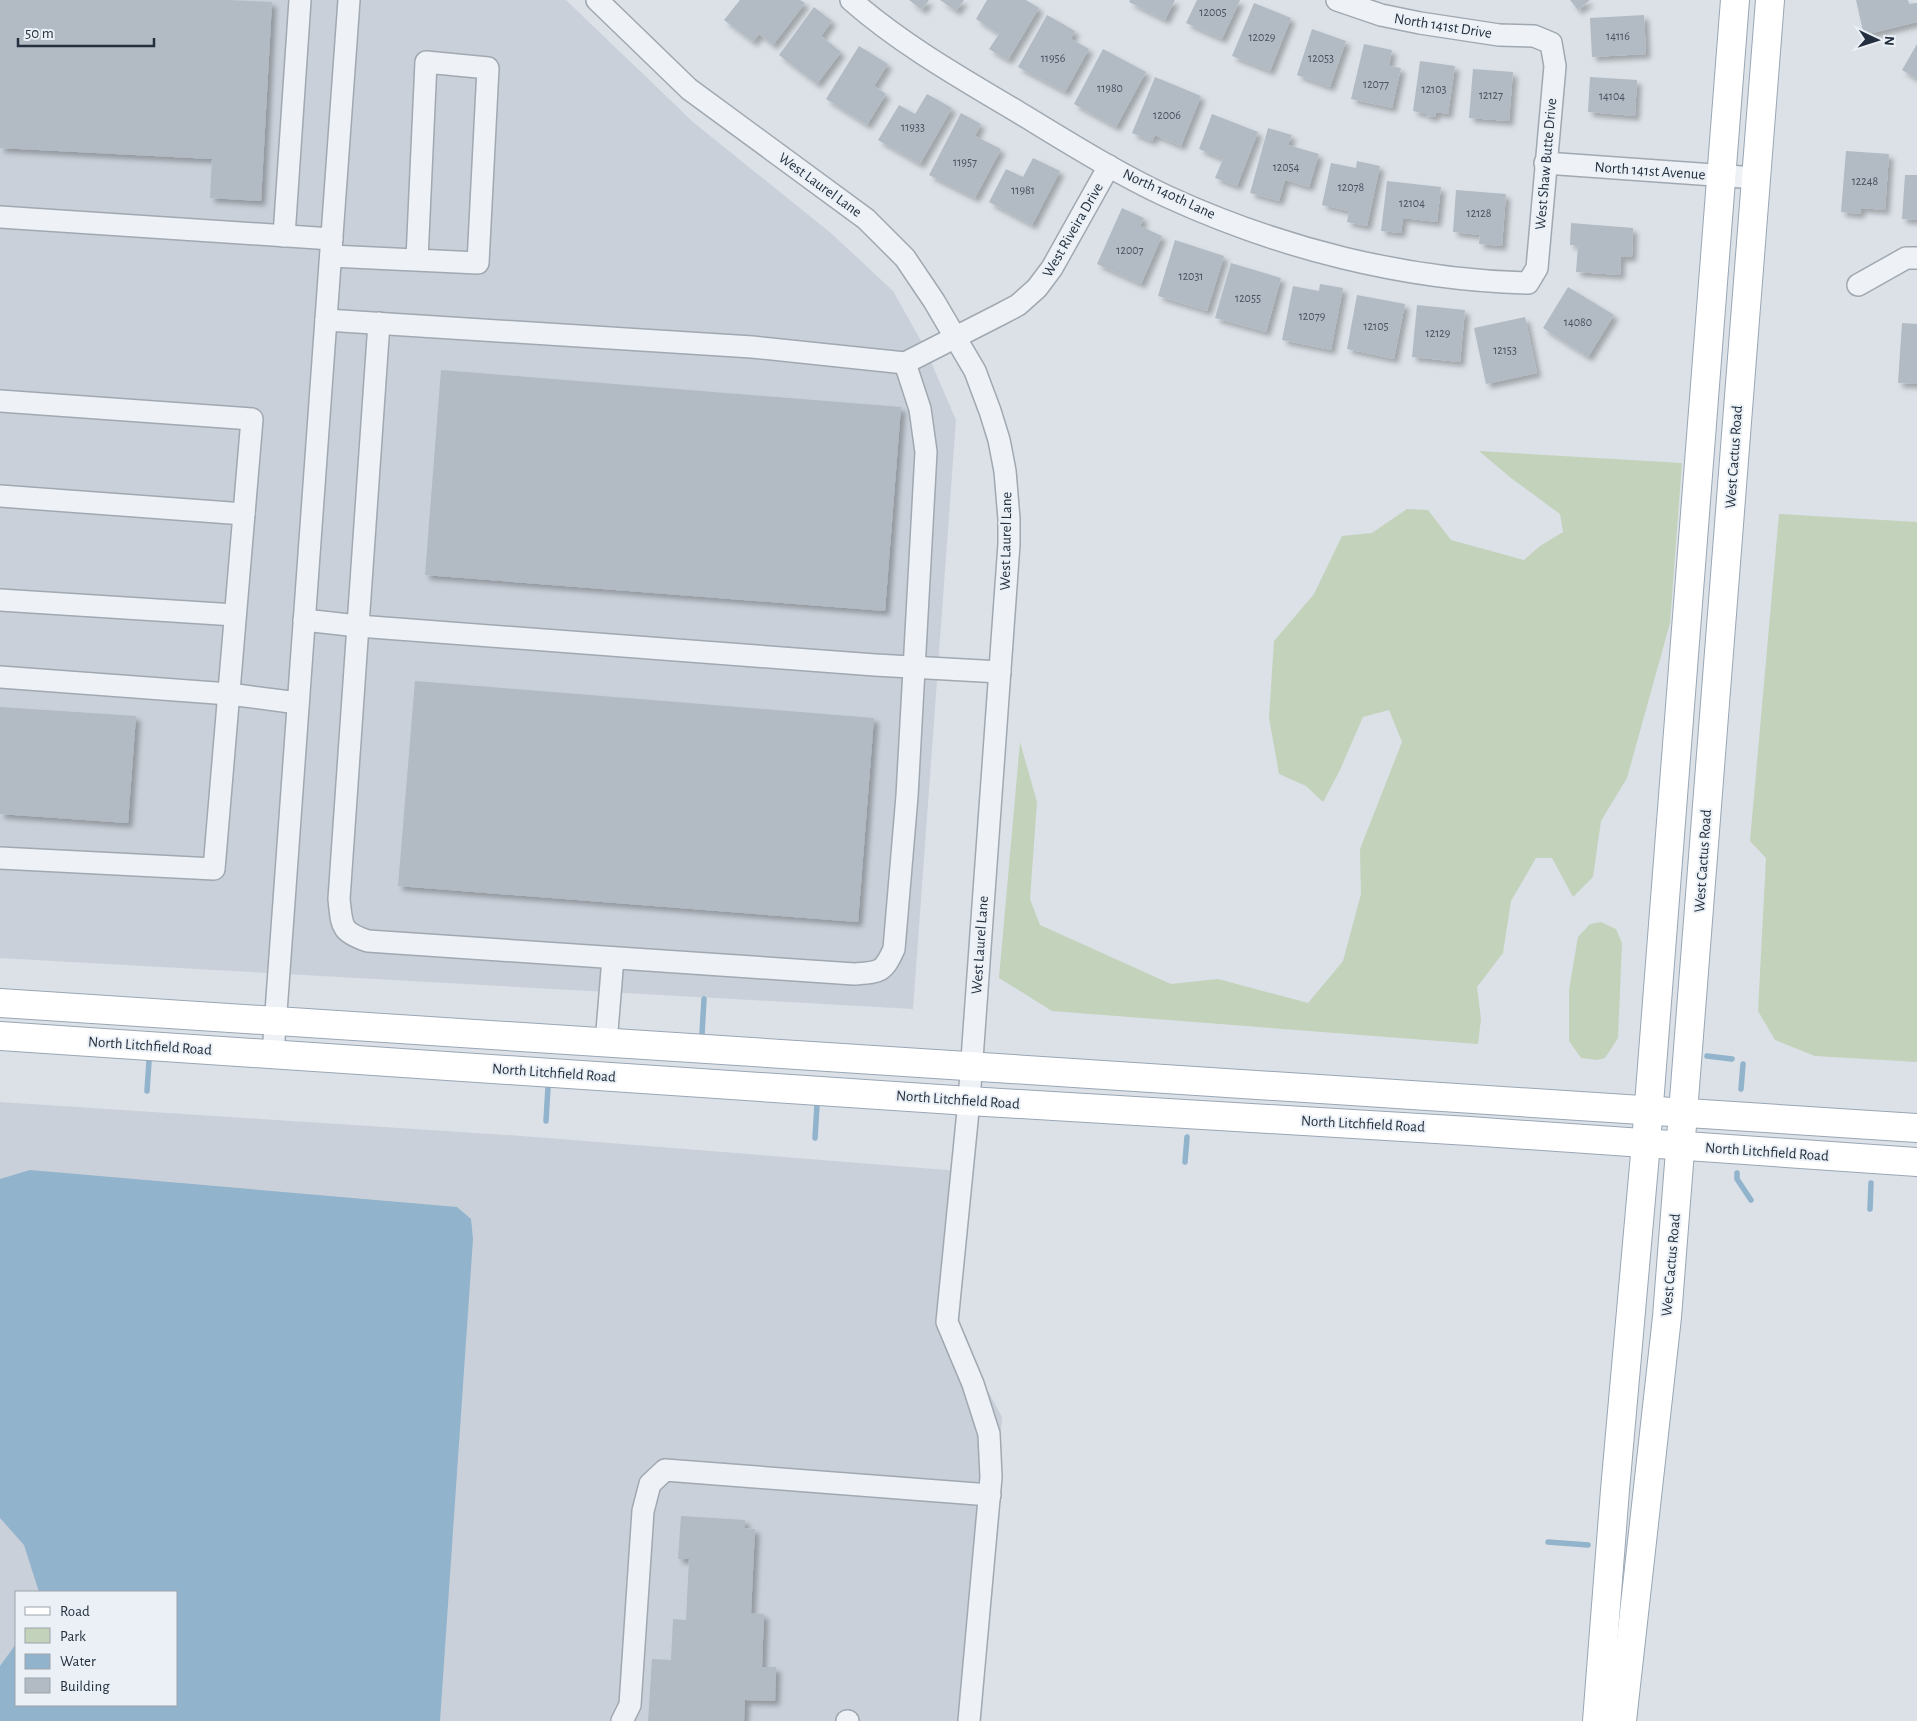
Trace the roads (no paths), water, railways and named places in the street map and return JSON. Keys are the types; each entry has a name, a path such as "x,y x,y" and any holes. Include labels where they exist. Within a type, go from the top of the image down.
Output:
{"main road":[{"path":"1597,1721 1649,1110 1735,0"},
{"name":"West Cactus Road","path":"1622,1721 1667,1317 1770,0"},
{"path":"0,1003 1917,1128"},
{"name":"North Litchfield Road","path":"0,1036 1917,1162"}],"street":[{"path":"284,236 300,0"},
{"path":"273,1054 349,0"},
{"name":"West Laurel Lane","path":"597,0 689,90 866,219 905,258 956,336 975,371 999,440 1009,503 1009,544 971,1067 947,1322 973,1384 989,1434 990,1495 969,1721"},
{"name":"North 141st Drive","path":"1337,0 1381,15 1420,23 1499,35 1534,36 1551,43"},
{"name":"North 140th Lane","path":"856,1 909,43 962,79 1109,166 1166,196 1289,243 1325,254 1405,272 1440,277 1528,283"},
{"name":"West Shaw Butte Drive","path":"1528,283 1537,268 1555,66 1551,43"},
{"path":"0,217 284,236 331,248 417,259 478,263 488,68 426,62 417,259"},
{"name":"North 141st Avenue","path":"1545,163 1756,178"},
{"name":"West Riveira Drive","path":"905,363 1018,305 1037,288 1052,268 1109,166"},
{"path":"1858,285 1906,258 1917,258"},
{"path":"326,320 379,323 752,347 905,363 920,409 926,452 907,796 894,949 886,966 873,973 854,974 368,941 351,936 341,922 340,899 379,323"},
{"path":"0,401 252,419 214,869 0,858"},
{"path":"0,496 244,514"},
{"path":"0,600 235,615"},
{"path":"304,620 358,626 875,665 1000,672"},
{"path":"0,678 229,694 298,703"},
{"path":"606,1043 613,958"},
{"path":"622,1721 630,1705 643,1511 650,1484 665,1470 990,1495"}],"water":[{"path":"30,1170 457,1207 471,1219 473,1239 440,1721 0,1721 0,1666 15,1645 15,1706 178,1706 178,1591 39,1591 24,1545 0,1518 0,1179"}],"waterway":[{"path":"702,1034 704,999"},
{"path":"1707,1056 1732,1059"},
{"path":"147,1091 149,1061"},
{"path":"1741,1089 1743,1064"},
{"path":"546,1121 548,1087"},
{"path":"815,1138 817,1105"},
{"path":"1185,1162 1187,1137"},
{"path":"1737,1173 1737,1179 1751,1200"},
{"path":"1870,1209 1871,1183"},
{"path":"1548,1542 1588,1545"}]}
